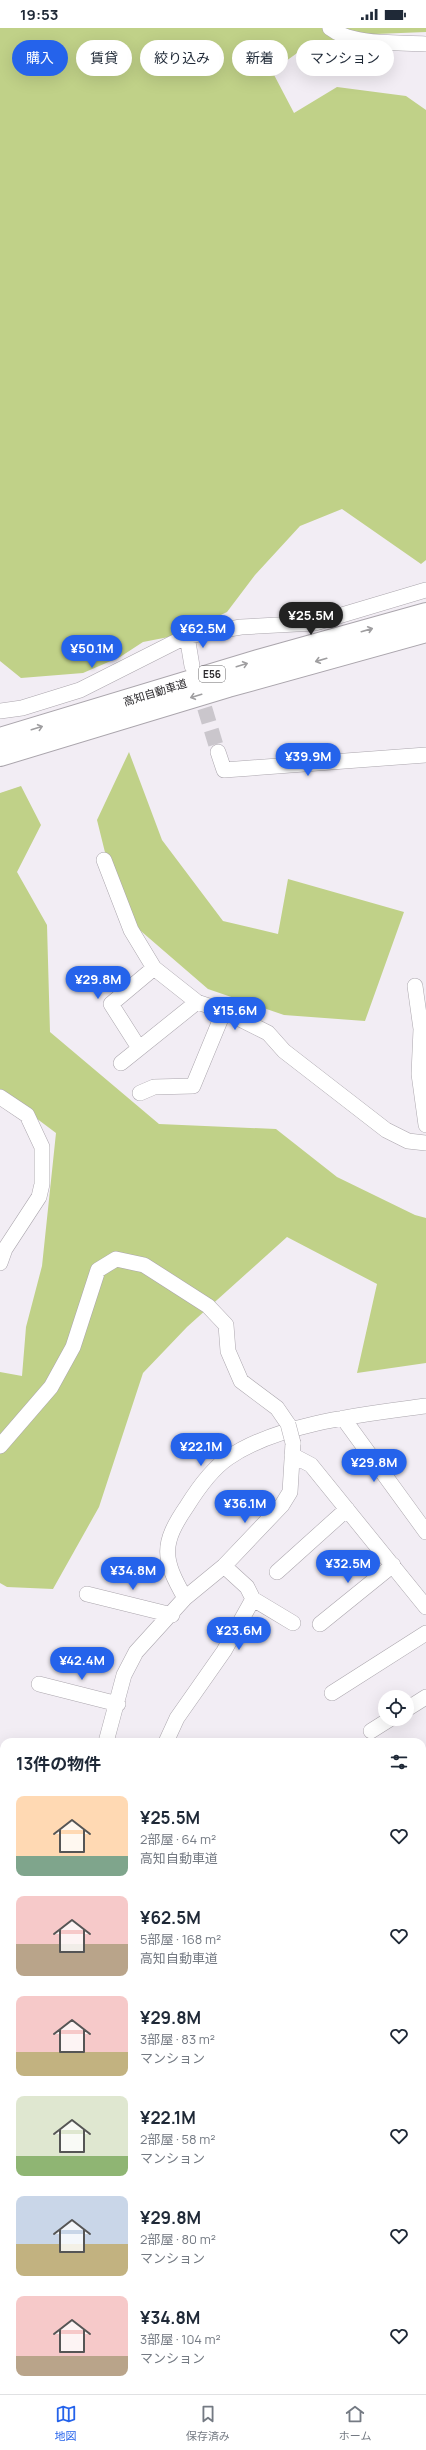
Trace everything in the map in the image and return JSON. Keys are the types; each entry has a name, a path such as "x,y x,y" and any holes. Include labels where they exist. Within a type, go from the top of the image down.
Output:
{"highway":[{"name":"高知自動車道","path":"0,739 258,660 426,614"},
{"name":"高知自動車道","path":"0,755 228,686 426,631"}],"street":[{"path":"330,28 338,34 352,39 426,44"},
{"path":"0,712 22,708 80,690 187,636 241,627 315,623 426,590"},
{"path":"187,636 192,666"},
{"path":"218,752 224,770 426,755"},
{"path":"104,860 131,930 154,968 197,1002 224,1011 268,1033 284,1050 386,1130 408,1141 426,1143"},
{"path":"139,1048 111,1004 154,968"},
{"path":"415,986 421,1029 420,1074 426,1125"},
{"path":"121,1063 197,1002"},
{"path":"140,1093 154,1088 193,1086 224,1011"},
{"path":"0,1096 27,1115 42,1147 42,1184 39,1197 5,1249 0,1263"},
{"path":"0,1446 51,1387 73,1347 98,1270 116,1259 144,1265 208,1306 226,1325 228,1351 241,1381 277,1408 288,1424 293,1449 290,1492 282,1505 224,1566 184,1598 172,1615 136,1652 124,1675 118,1704 107,1738"},
{"path":"184,1598 173,1577 167,1551 168,1537 197,1491 226,1459 249,1445 312,1425 343,1418 426,1406"},
{"path":"343,1418 426,1532"},
{"path":"293,1449 311,1465 393,1564 426,1607"},
{"path":"277,1572 347,1509"},
{"path":"320,1624 393,1564"},
{"path":"224,1566 247,1587 252,1599 293,1623"},
{"path":"87,1594 172,1615"},
{"path":"168,1738 177,1718 224,1651 252,1599"},
{"path":"332,1693 426,1633"},
{"path":"39,1684 118,1704"},
{"path":"414,1705 426,1697"},
{"path":"371,1731 379,1726"}],"green space":[{"path":"0,28 426,28 426,32 376,34 354,40 296,40 296,54 288,60 288,40 232,40 232,76 275,76 294,113 337,87 406,96 426,110 426,560 421,564 342,509 300,526 255,575 227,612 179,635 143,642 120,657 83,673 21,678 0,661"},
{"path":"129,752 162,840 223,921 278,934 288,879 404,912 365,1021 284,1015 208,989 120,913 97,820"},
{"path":"21,786 41,825 17,872 47,925 50,1032 159,1124 276,1129 337,1177 415,1215 426,1218 426,1363 357,1373 377,1284 287,1237 187,1327 143,1373 99,1507 53,1589 7,1587 0,1583 0,1372 22,1376 26,1327 42,1266 56,1133 0,1091 0,793"}],"tunnel":[{"path":"198,686 218,752"}]}
